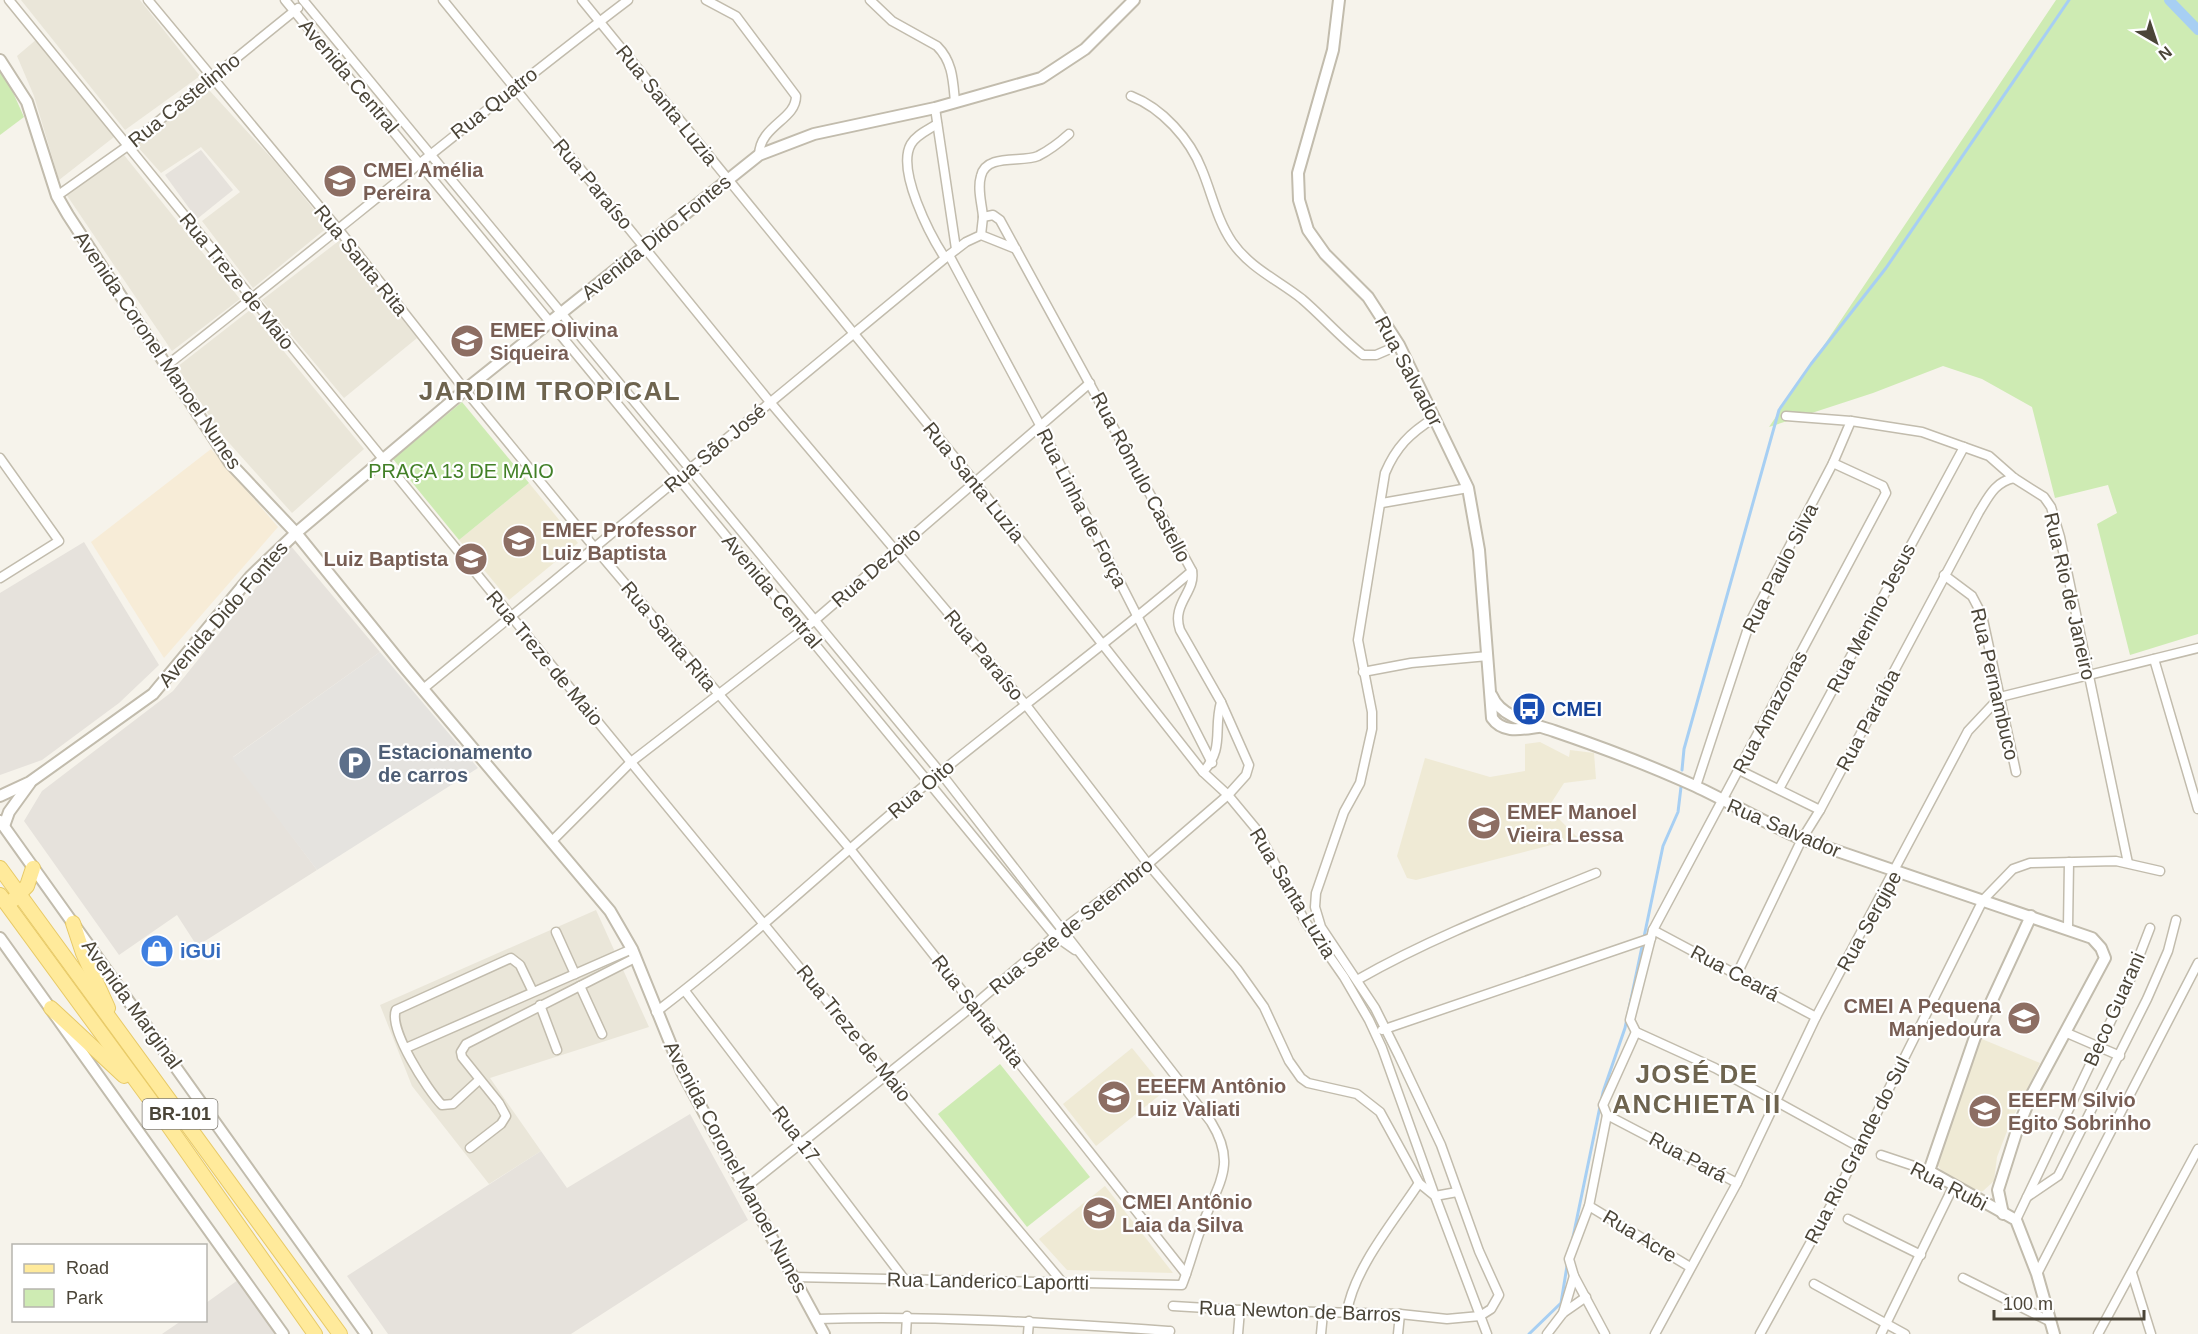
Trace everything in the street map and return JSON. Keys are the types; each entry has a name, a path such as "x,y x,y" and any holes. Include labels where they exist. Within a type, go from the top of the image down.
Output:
{"main road":[{"name":"BR-101","path":"0,868 113,1025 254,1212 340,1334"},
{"path":"2,901 19,895 27,886 33,868"},
{"name":"BR-101","path":"2,901 151,1101 315,1334"},
{"path":"73,923 113,1025"},
{"path":"51,1008 151,1101"}],"street":[{"name":"Rua Treze de Maio","path":"9,0 129,145 251,300 766,924 886,1073 1063,1283"},
{"name":"Rua Santa Rita","path":"148,0 339,230 594,548 850,849 1186,1274"},
{"name":"Avenida Central","path":"285,0 1055,936 1081,953"},
{"name":"Rua Paraíso","path":"442,0 512,88 646,247 770,402 1026,705 1148,864 1252,988 1264,1007 1289,1061 1301,1078 1308,1083 1357,1094 1380,1112 1419,1183 1435,1196"},
{"name":"Rua Santa Luzia","path":"582,0 974,481 1203,772 1228,795 1257,830 1305,921 1344,977 1376,1033 1435,1196"},
{"name":"Rua Quatro","path":"166,366 339,230 512,88 628,0"},
{"path":"706,0 732,13 740,21 796,96 794,107 765,135 760,145 759,155"},
{"path":"870,0 892,21 937,46 943,52 953,73 955,102"},
{"name":"Avenida Dido Fontes","path":"0,796 30,782 153,694 251,576 296,533 465,390 759,155 814,134 934,108 1020,86 1061,67 1093,42 1134,0"},
{"name":"Rua Salvador","path":"1339,0 1333,50 1298,173 1299,200 1308,230 1325,254 1368,297 1399,345 1468,488 1479,550 1492,696 1491,712 1496,724 1507,729 1542,727 1585,741 1696,786 1722,802 1802,838 1895,872 2068,928 2092,938 2101,948 2105,958 2067,1033"},
{"name":"Rua Castelinho","path":"57,196 129,145 305,1"},
{"name":"Avenida Central","path":"305,1 940,772 1064,929 1211,1122 1224,1147 1225,1168 1203,1222 1186,1274"},
{"name":"Avenida Coronel Manoel Nunes","path":"0,60 27,102 57,196 230,463 296,533 423,689 610,911 633,953 682,1072 824,1334"},
{"path":"1131,96 1151,104 1186,143 1201,167 1221,221 1232,242 1263,274 1299,296 1363,355 1376,355 1399,345"},
{"name":"Rua Linha de Força","path":"934,108 950,254 1212,763"},
{"path":"937,124 919,135 911,144 906,161 907,174 917,199 950,254"},
{"path":"1016,249 981,235 983,217 980,189 981,176 985,167 1000,160 1025,160 1037,156 1053,148 1069,134"},
{"name":"Rua Rômulo Castello","path":"983,217 993,215 1000,220 1192,571 1191,582 1178,611 1177,620 1180,630 1221,702 1249,765 1246,776 1228,795"},
{"name":"Rua São José","path":"423,689 950,254 981,235"},
{"name":"Rua Dezoito","path":"552,842 631,762 720,696 815,620 1090,383"},
{"name":"Rua Rio de Janeiro","path":"1786,416 1851,421 1922,432 1989,456 2014,478 2044,497 2051,507 2060,537 2128,863"},
{"path":"1434,418 1402,441 1392,455 1385,473 1382,503 1358,640 1372,712 1366,759 1360,783 1344,812 1319,882 1314,907 1321,927 1386,1028 1442,1145 1479,1251 1498,1287 1499,1295 1494,1305 1480,1316"},
{"name":"Rua Paulo Silva","path":"1696,786 1750,622 1833,463 1851,421"},
{"name":"Rua Menino Jesus","path":"1779,789 1964,447"},
{"path":"0,458 59,541 0,578"},
{"name":"Rua Amazonas","path":"1605,1334 1574,1276 1569,1259 1589,1206 1607,1115 1602,1108 1636,1032 1630,1020 1651,935 1886,493 1883,486 1833,463"},
{"name":"Rua Paraíba","path":"1737,974 1802,838 1820,810 1944,576 1994,487 2003,480 2014,478"},
{"path":"1382,503 1468,488"},
{"name":"Rua Oito","path":"656,1012 766,924 940,772 1138,617 1192,571"},
{"name":"Rua Pernambuco","path":"1944,576 1978,603 2016,772"},
{"path":"2000,698 2198,648"},
{"path":"1363,672 1411,663 1488,656"},
{"path":"2154,659 2198,809"},
{"name":"Rua Sergipe","path":"1655,1334 1737,1183 1816,1017 1968,731 2000,698"},
{"path":"1203,772 1212,763 1217,752 1217,719 1221,702"},
{"path":"1739,770 1820,810"},
{"name":"Avenida Dido Fontes","path":"2,823 30,782"},
{"name":"Rua Sete de Setembro","path":"744,1189 886,1073 974,1005 1055,936 1148,864 1228,795"},
{"name":"Avenida Marginal","path":"2,823 366,1334"},
{"path":"2068,862 2068,928"},
{"path":"1983,900 2021,865 2068,862 2128,863 2160,871"},
{"path":"1357,980 1397,957 1473,921 1596,873"},
{"name":"Rua Rio Grande do Sul","path":"1760,1334 1828,1209 1983,900"},
{"path":"1929,1171 1975,1037 2031,916"},
{"path":"2026,1197 2058,1176 2120,1056 2168,951 2176,920"},
{"name":"Beco Guarani","path":"2016,1220 2128,985 2150,928"},
{"path":"556,932 575,974"},
{"path":"1376,1033 1651,935"},
{"name":"Rua Ceará","path":"1651,935 1737,974 1816,1017"},
{"path":"0,938 283,1334"},
{"path":"406,1048 532,990 633,953"},
{"path":"470,1148 501,1124 506,1116 499,1102 462,1057 466,1044 580,986 633,953"},
{"path":"479,1080 453,1104 442,1105 426,1084 406,1048 396,1027 396,1010 504,960 516,959 532,990"},
{"path":"2037,1274 2198,963"},
{"path":"580,986 602,1034"},
{"name":"Rua 17","path":"685,991 905,1280"},
{"path":"540,1005 557,1050"},
{"path":"1636,1032 1715,1068 1859,1147"},
{"path":"2004,1214 1998,1190 2031,1096 2067,1033 2120,1056"},
{"name":"Rua Pará","path":"1607,1115 1737,1183"},
{"path":"2098,1334 2198,1149"},
{"name":"Rua Rubi","path":"1881,1155 1929,1171 2016,1220"},
{"path":"1347,1312 1350,1296 1360,1275 1419,1183"},
{"path":"1881,1334 1954,1185"},
{"path":"1980,1200 1998,1190"},
{"path":"1457,1192 1435,1196 1487,1334"},
{"name":"Rua Acre","path":"1589,1206 1690,1267"},
{"path":"1848,1219 1921,1256"},
{"path":"2016,1220 2037,1274 2054,1334"},
{"path":"2132,1273 2151,1334"},
{"name":"Rua Landerico Laportti","path":"793,1278 1182,1285 1186,1274"},
{"path":"1563,1313 1574,1276"},
{"path":"1963,1278 2051,1322"},
{"path":"1814,1284 1905,1334"},
{"path":"1547,1334 1563,1313 1586,1297"},
{"name":"Rua Newton de Barros","path":"1173,1306 1400,1314 1447,1319 1480,1316"},
{"path":"1238,1334 1240,1310"},
{"path":"1321,1334 1323,1313"},
{"path":"1398,1334 1400,1314"},
{"path":"906,1334 907,1316"},
{"path":"817,1319 907,1316 1029,1321 1170,1332"},
{"path":"1028,1334 1029,1321"}],"shaded area":[{"path":"21,0 140,0 200,76 125,130"},
{"path":"37,39 114,137 59,180 34,96 17,56"},
{"path":"209,90 277,164 328,227 253,288 202,221 240,192 201,147 161,173 136,145"},
{"path":"201,150 233,190 197,219 165,175"},
{"path":"124,155 240,299 172,351 66,194"},
{"path":"340,240 417,338 344,398 262,300"},
{"path":"250,310 364,449 292,513 222,435 177,367"},
{"path":"211,449 278,527 164,658 91,542"},
{"name":"EMEF Professor Luiz Baptista","path":"529,483 578,543 509,600 459,540"},
{"path":"84,542 159,665 119,703 42,760 0,775 0,593"},
{"path":"290,545 380,652 233,757 317,870 197,946 177,915 119,955 24,821 42,791 173,691"},
{"name":"Estacionamento de carros","path":"380,652 478,768 317,870 232,758"},
{"name":"EMEF Manoel Vieira Lessa","path":"1540,742 1569,757 1570,750 1594,753 1596,779 1564,783 1548,808 1578,838 1416,880 1407,878 1397,856 1425,758 1490,777 1525,771 1525,744"},
{"path":"596,910 649,1027 490,1078 541,1151 489,1184 412,1086 380,1005"},
{"name":"EEEFM Silvio Egito Sobrinho","path":"1977,1037 2040,1063 2011,1121 1997,1157 1994,1181 1983,1191 1976,1193 1944,1174 1936,1163"},
{"name":"EEEFM Antônio Luiz Valiati","path":"1132,1048 1166,1090 1096,1146 1063,1104"},
{"path":"690,1114 748,1220 571,1334 388,1334 347,1276 541,1151 567,1188"},
{"name":"CMEI Antônio Laia da Silva","path":"1105,1186 1173,1273 1067,1270 1039,1239"},
{"path":"238,1280 276,1334 162,1334 180,1322 207,1322 207,1302"}],"green space":[{"path":"2056,0 2198,0 2198,634 2130,655 2097,524 2117,513 2108,485 2055,498 2032,407 1982,379 1943,366 1873,393 1769,427"},
{"path":"0,71 7,79 24,117 0,135"},
{"name":"PRAÇA 13 DE MAIO","path":"462,402 529,483 459,540 393,459"},
{"path":"1000,1064 1090,1177 1027,1227 938,1114"}],"waterway":[{"path":"1682,770 1684,749 1779,410 1811,364 1886,268 2069,0"},
{"path":"2169,0 2198,30"},
{"path":"1572,1242 1603,1092 1625,1028 1663,846 1678,812 1681,787"},
{"path":"1529,1334 1561,1303 1567,1266"}],"place":[{"name":"CMEI Amélia Pereira","path":"340,181"},
{"name":"EMEF Olivina Siqueira","path":"467,341"},
{"name":"EMEF Professor Luiz Baptista","path":"519,541"},
{"name":"Luiz Baptista","path":"471,559"},
{"name":"CMEI","path":"1529,709"},
{"name":"Estacionamento de carros","path":"355,763"},
{"name":"EMEF Manoel Vieira Lessa","path":"1484,823"},
{"name":"iGUi","path":"157,951"},
{"name":"CMEI A Pequena Manjedoura","path":"2024,1018"},
{"name":"EEEFM Antônio Luiz Valiati","path":"1114,1097"},
{"name":"EEEFM Silvio Egito Sobrinho","path":"1985,1111"},
{"name":"CMEI Antônio Laia da Silva","path":"1099,1213"}],"district":[{"name":"JARDIM TROPICAL","path":"550,391"},
{"name":"JOSÉ DE ANCHIETA II","path":"1697,1089"}]}
